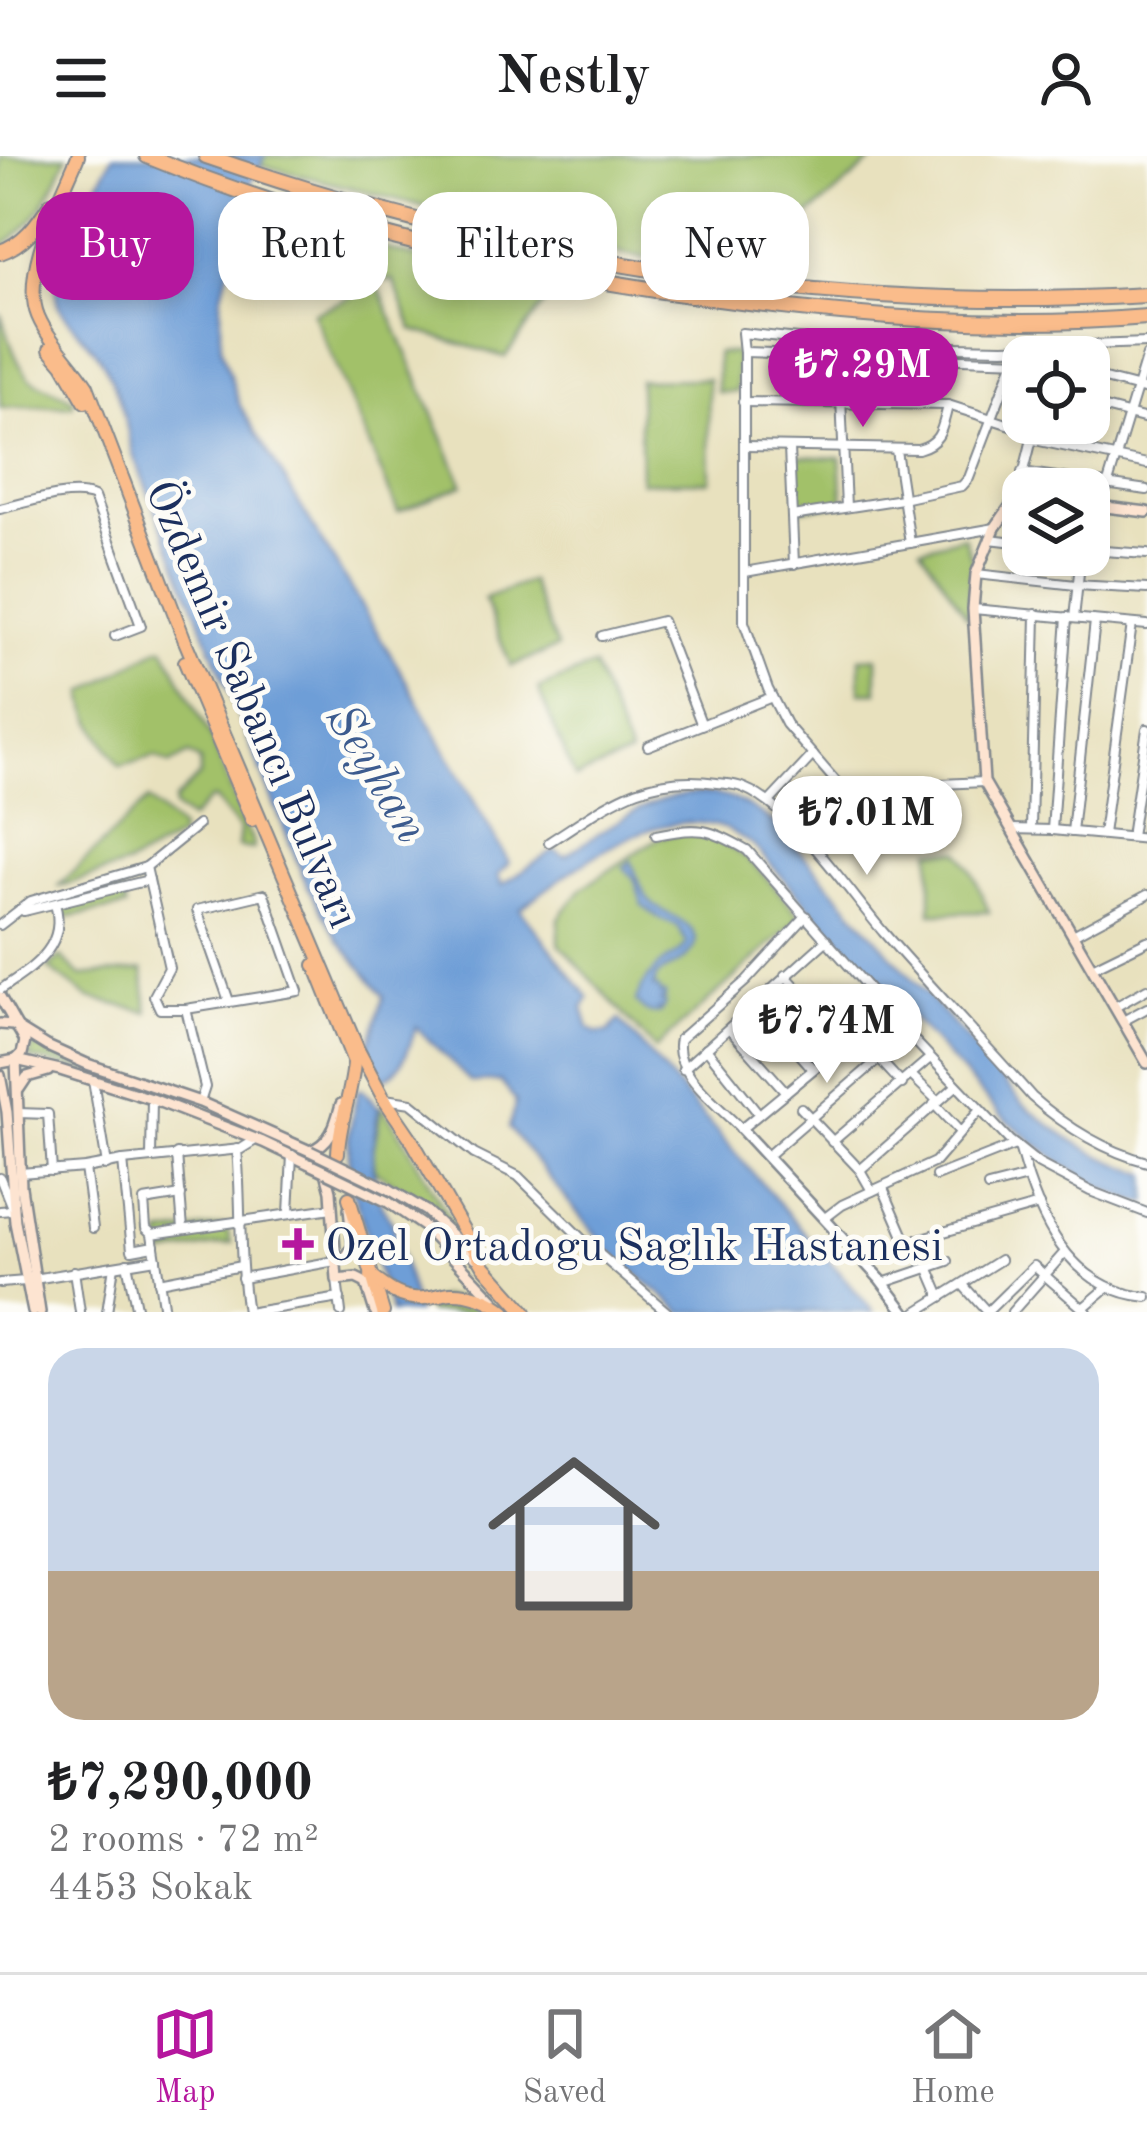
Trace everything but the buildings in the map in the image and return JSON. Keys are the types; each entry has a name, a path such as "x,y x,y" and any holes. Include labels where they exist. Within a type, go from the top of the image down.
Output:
{"highway":[{"path":"147,156 397,238 623,286 883,318 966,322 1147,317"},
{"path":"206,156 403,219 623,266 814,291 946,298 1147,295"},
{"path":"0,253 12,248 36,224"}],"main road":[{"name":"Özdemir Sabancı Bulvarı","path":"57,192 74,156"},
{"name":"Özdemir Sabancı Bulvarı","path":"74,156 37,262 33,298 50,338 87,386 185,640 354,1048 338,1153"},
{"name":"Özdemir Sabancı Bulvarı","path":"36,243 25,280 31,320 80,391 187,666 354,1048 484,1266 525,1312"},
{"path":"1110,508 1147,512"},
{"path":"1002,518 988,539 976,574 973,609 984,782 1147,1063"},
{"path":"0,993 23,1035 24,1048 16,1060 16,1113 30,1280"},
{"path":"0,1024 13,1025 87,1064 200,1102 389,1189 426,1211 484,1266"},
{"path":"310,1151 324,1145 332,1134 354,1048"},
{"path":"0,1063 16,1060 60,1070 152,1099 257,1139 326,1172 342,1190 379,1312"},
{"path":"16,1096 27,1077 60,1070"},
{"path":"0,1075 13,1210 36,1312"},
{"path":"326,1172 342,1190 353,1245 346,1258 335,1262"},
{"path":"342,1190 388,1202 422,1226 502,1309"},
{"path":"342,1190 332,1208 337,1280 366,1282 379,1312"},
{"path":"371,1276 416,1303 462,1293 502,1309"}],"street":[{"path":"984,782 854,788 838,784 786,724 744,622 742,333 855,345 1002,350"},
{"path":"1110,347 1147,343"},
{"path":"744,352 1002,360"},
{"path":"839,355 846,508"},
{"path":"1110,476 1129,414 1143,389 1146,358"},
{"path":"1110,380 1143,389"},
{"path":"792,516 962,485 1002,398"},
{"path":"743,402 948,405 1002,422"},
{"path":"744,446 932,446 939,438 948,405"},
{"path":"1110,409 1147,419"},
{"path":"1073,444 1147,464"},
{"path":"789,448 794,564"},
{"path":"896,449 910,543"},
{"path":"1110,483 1147,490"},
{"path":"0,509 68,494 88,492 94,497 141,626 115,636"},
{"path":"745,572 994,528"},
{"path":"988,539 1002,541"},
{"path":"1110,551 1147,554"},
{"path":"976,574 1147,590"},
{"path":"1052,830 1078,576"},
{"path":"973,609 1147,625"},
{"path":"1031,829 1036,614"},
{"path":"602,636 662,621 701,723"},
{"path":"1072,832 1095,621"},
{"path":"1103,834 1132,624"},
{"path":"647,746 772,697"},
{"path":"1131,837 1147,729"},
{"path":"769,802 812,755"},
{"path":"549,842 619,796 663,781 741,786 769,802 795,829 1032,1097 1086,1138 1147,1162"},
{"path":"795,829 838,784"},
{"path":"54,900 146,867 198,825"},
{"path":"1012,829 1146,838 1147,825"},
{"path":"656,835 691,827 715,832 746,850 956,1087 1018,1147 1090,1191 1147,1213"},
{"path":"146,867 170,968 154,996 160,1009 186,1009 298,991 264,894 197,910 229,1001"},
{"path":"0,926 31,901 149,880"},
{"path":"1072,935 1147,896"},
{"path":"0,993 43,959 57,938 54,900"},
{"path":"806,916 746,981 680,1039 676,1052 683,1069 860,1256 905,1312"},
{"path":"683,1069 827,940"},
{"path":"1092,968 1147,941"},
{"path":"785,976 843,1045"},
{"path":"1114,1007 1147,989"},
{"path":"754,1003 813,1069"},
{"path":"1123,1021 1147,1008"},
{"path":"186,1009 206,1087 200,1102"},
{"path":"741,1129 889,1011"},
{"path":"730,1029 786,1092"},
{"path":"706,1048 759,1114"},
{"path":"832,1142 930,1058"},
{"path":"767,1156 879,1059 902,1084"},
{"path":"912,1076 960,1132"},
{"path":"93,1080 107,1165"},
{"path":"860,1170 956,1087"},
{"path":"152,1099 152,1157"},
{"path":"383,1099 411,1103 473,1154 518,1176 667,1312"},
{"path":"801,1108 860,1170 872,1191"},
{"path":"825,1218 842,1205 935,1162 979,1111"},
{"path":"16,1113 49,1114 52,1172"},
{"path":"20,1173 237,1149 257,1139"},
{"path":"936,1176 1018,1147"},
{"path":"1018,1147 1050,1234 1065,1252 1108,1287 1124,1295 1147,1297"},
{"path":"237,1149 241,1267 250,1312 340,1298"},
{"path":"177,1154 184,1229"},
{"path":"289,1213 292,1156"},
{"path":"123,1160 132,1250 154,1246"},
{"path":"85,1168 93,1228"},
{"path":"988,1187 1027,1177"},
{"path":"0,1178 13,1210 0,1211"},
{"path":"883,1188 906,1241"},
{"path":"164,1312 144,1201 181,1195"},
{"path":"860,1256 1039,1205"},
{"path":"152,1234 332,1208"},
{"path":"1012,1312 1065,1252"},
{"path":"0,1283 156,1259"},
{"path":"917,1312 1000,1260"},
{"path":"242,1278 335,1262"},
{"path":"883,1283 948,1262"},
{"path":"128,1263 137,1312"},
{"path":"106,1312 114,1265"},
{"path":"963,1285 987,1312 1034,1266 1085,1310 1108,1287"},
{"path":"159,1282 241,1267"},
{"path":"928,1269 941,1297"},
{"path":"74,1271 80,1312"},
{"path":"337,1280 341,1312"},
{"path":"1021,1303 1028,1312"}],"green space":[{"path":"0,156 67,156 50,192 36,192 36,214 0,247"},
{"path":"265,156 878,156 809,216 809,192 641,192 641,257 617,252 617,192 412,192 412,204 388,197 388,192 367,192 260,165"},
{"path":"388,249 412,256 412,300 547,300 505,357 413,330 393,280 388,280"},
{"path":"344,300 384,300 463,485 398,512 313,313"},
{"path":"0,313 24,370 33,380 74,400 72,406 0,408"},
{"path":"717,353 737,353 737,392 717,392"},
{"path":"708,379 710,481 641,482 639,380"},
{"path":"796,456 840,458 843,504 800,509"},
{"path":"964,536 972,559 968,617 921,548"},
{"path":"530,581 557,648 511,666 484,599"},
{"path":"160,647 210,735 253,849 238,847 240,830 214,799 190,820 174,807 175,800 200,776 200,761 189,754 170,764 155,757 120,766 92,720 85,692"},
{"path":"877,657 877,692 860,692 860,658"},
{"path":"593,666 630,755 575,778 538,689"},
{"path":"148,800 180,829 179,837 128,865 57,887"},
{"path":"687,831 739,854 801,917 655,1049 559,944 559,918 581,889 658,838"},
{"path":"931,850 959,851 989,912 931,913"},
{"path":"122,890 126,907 64,918 63,903"},
{"path":"61,957 81,976 143,970 148,1012 89,998 48,968"},
{"path":"34,1045 240,1124 409,1207 432,1225 509,1312 427,1223 408,1209 224,1119 127,1083 28,1058"},
{"path":"382,1106 461,1239 432,1207 375,1171 373,1151"},
{"path":"225,1225 232,1243 163,1255 162,1235"},
{"path":"439,1297 483,1305 468,1312 428,1312 425,1303"}],"water":[{"name":"Seyhan","path":"113,156 265,156 246,192 218,192 221,348 240,406 400,670 509,863 498,875 502,885 554,850 565,856 627,816 671,798 718,795 742,803 775,823 1023,1104 1081,1146 1147,1174 1147,1203 1089,1180 1000,1114 753,845 724,828 694,823 667,825 614,845 520,909 589,998 583,1008 589,1028 608,1033 619,1020 874,1312 683,1312 616,1257 509,1128 516,1101 500,1081 471,1082 416,1027 401,1064 391,1075 380,1077 368,1049 384,996 338,939 307,885 133,454 112,379 58,304 57,300 194,300 194,192 94,192"},
{"path":"631,861 651,903 684,923 695,937 685,958 656,976 654,987 665,994 660,1013 636,1002 655,970 687,943 678,926 643,906 634,878 624,867"},
{"path":"358,1090 379,1108 373,1152 375,1182 392,1222 417,1312 391,1312 349,1177 349,1135"}],"place":[{"name":"Ozel Ortadogu Saglık Hastanesi","path":"298,1244"}]}
